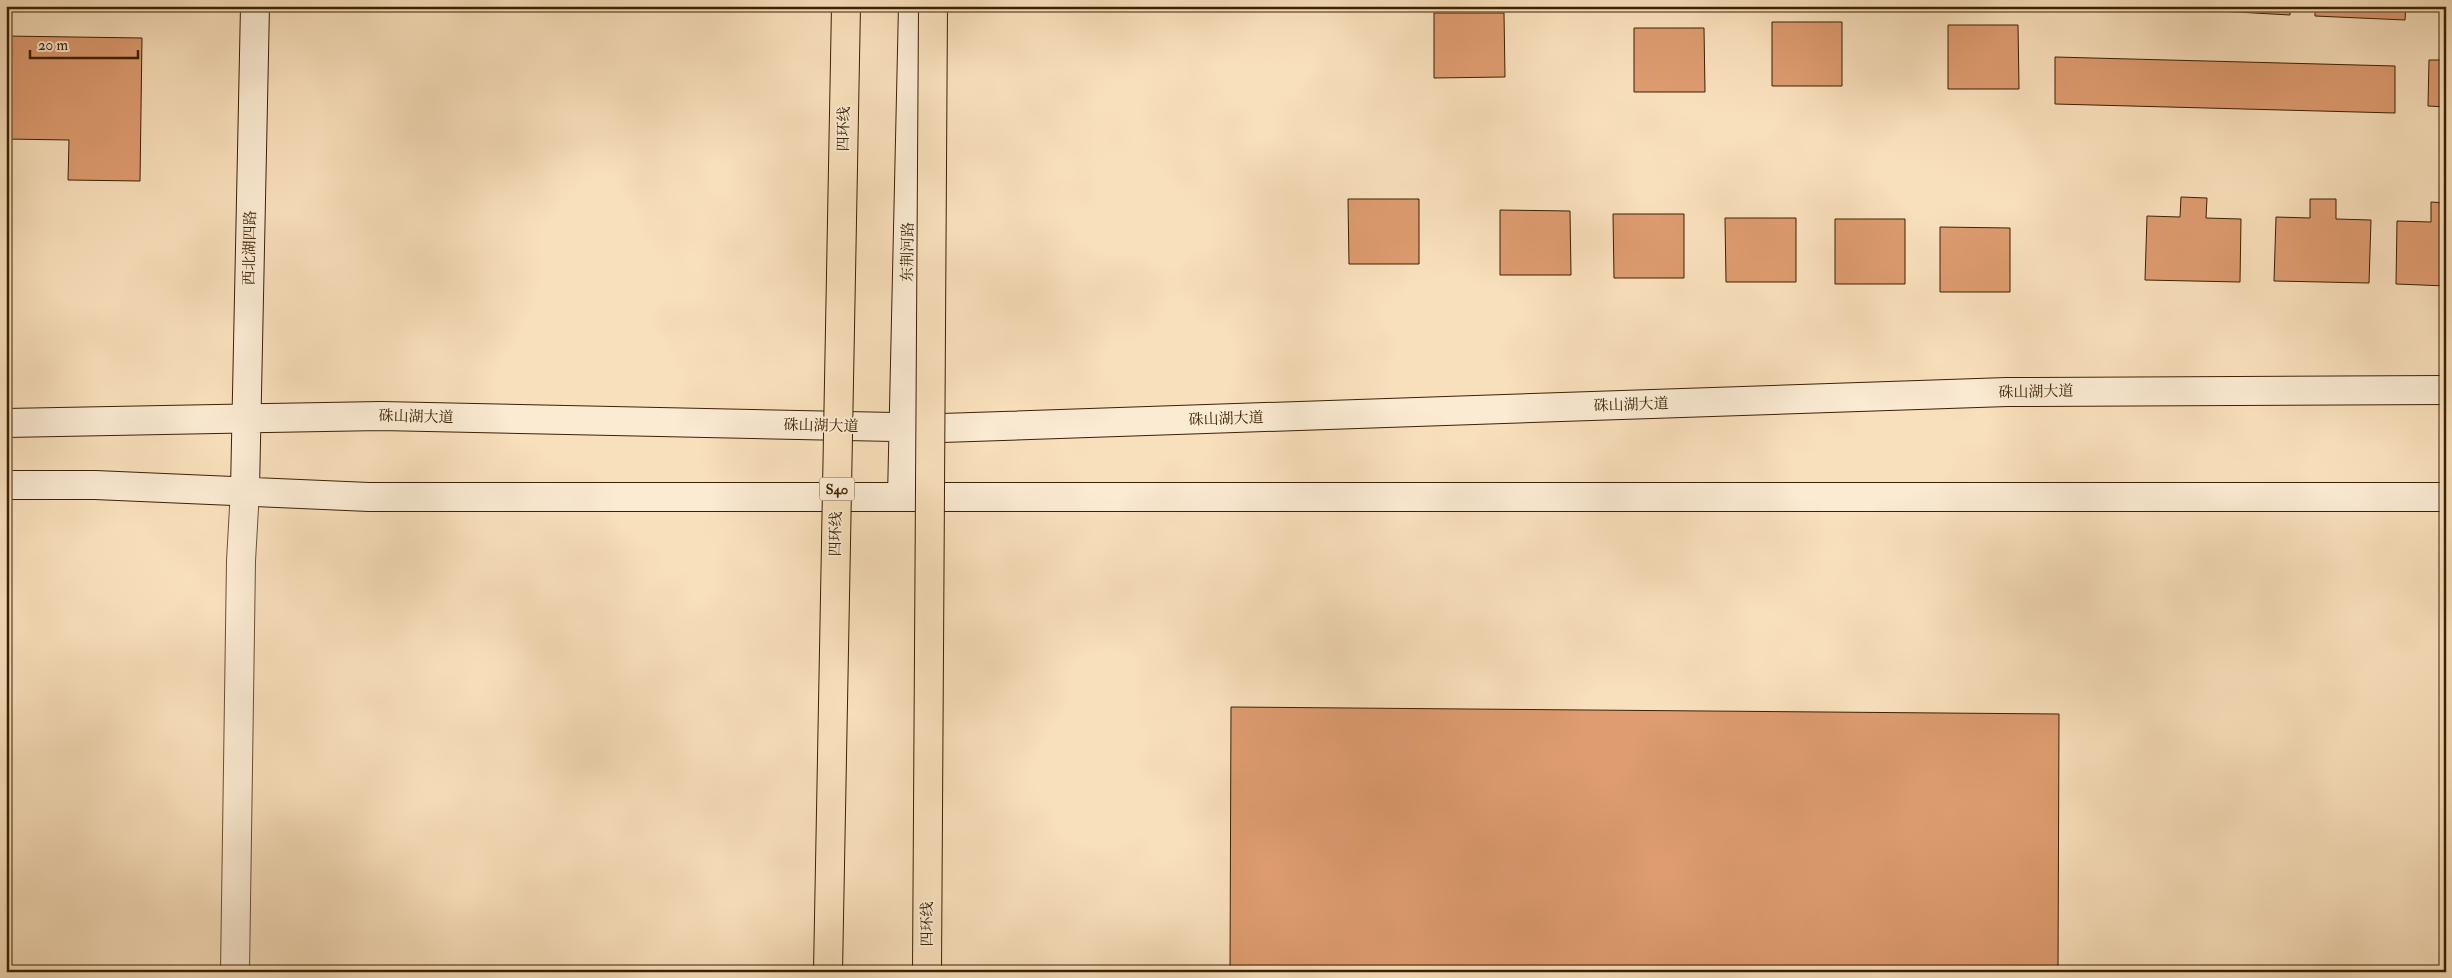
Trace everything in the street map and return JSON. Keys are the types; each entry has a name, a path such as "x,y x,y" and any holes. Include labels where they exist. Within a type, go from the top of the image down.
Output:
{"highway":[{"name":"四环线","path":"828,972 846,6"},
{"name":"四环线","path":"927,972 932,6"}],"main road":[{"name":"西北湖四路","path":"235,972 241,570 245,490 256,6"},
{"name":"东荆河路","path":"902,497 913,6"},
{"name":"硃山湖大道","path":"6,423 381,416 951,428 2006,392 2446,390"},
{"path":"6,485 245,490 369,497 2446,497"}],"building":[{"path":"2077,6 2167,6 2167,11"},
{"path":"2200,6 2290,6 2290,15 2200,10"},
{"path":"2315,6 2406,6 2405,20 2315,16"},
{"path":"2442,6 2446,6 2446,18 2442,17"},
{"path":"1434,13 1504,13 1505,77 1434,78"},
{"path":"1772,22 1842,22 1842,86 1772,86"},
{"path":"1948,25 2018,25 2019,89 1948,89"},
{"path":"1634,28 1704,28 1705,92 1634,92"},
{"path":"6,36 142,38 140,181 68,180 69,140 6,139"},
{"path":"2055,57 2395,66 2395,113 2055,104"},
{"path":"2429,60 2446,60 2446,107 2428,106"},
{"path":"2181,197 2207,198 2206,218 2241,219 2240,282 2145,280 2147,216 2180,217"},
{"path":"1348,199 1419,199 1419,264 1349,264"},
{"path":"2310,199 2336,199 2336,219 2371,220 2369,283 2274,281 2276,217 2310,218"},
{"path":"2431,202 2446,203 2446,286 2396,284 2397,221 2431,222"},
{"path":"1500,210 1570,211 1571,275 1500,275"},
{"path":"1613,214 1684,214 1684,278 1614,278"},
{"path":"1725,218 1796,218 1796,282 1726,282"},
{"path":"1835,219 1905,219 1905,284 1835,284"},
{"path":"1940,227 2010,228 2010,292 1940,292"},
{"path":"1231,707 2059,714 2058,972 1230,972"}]}
